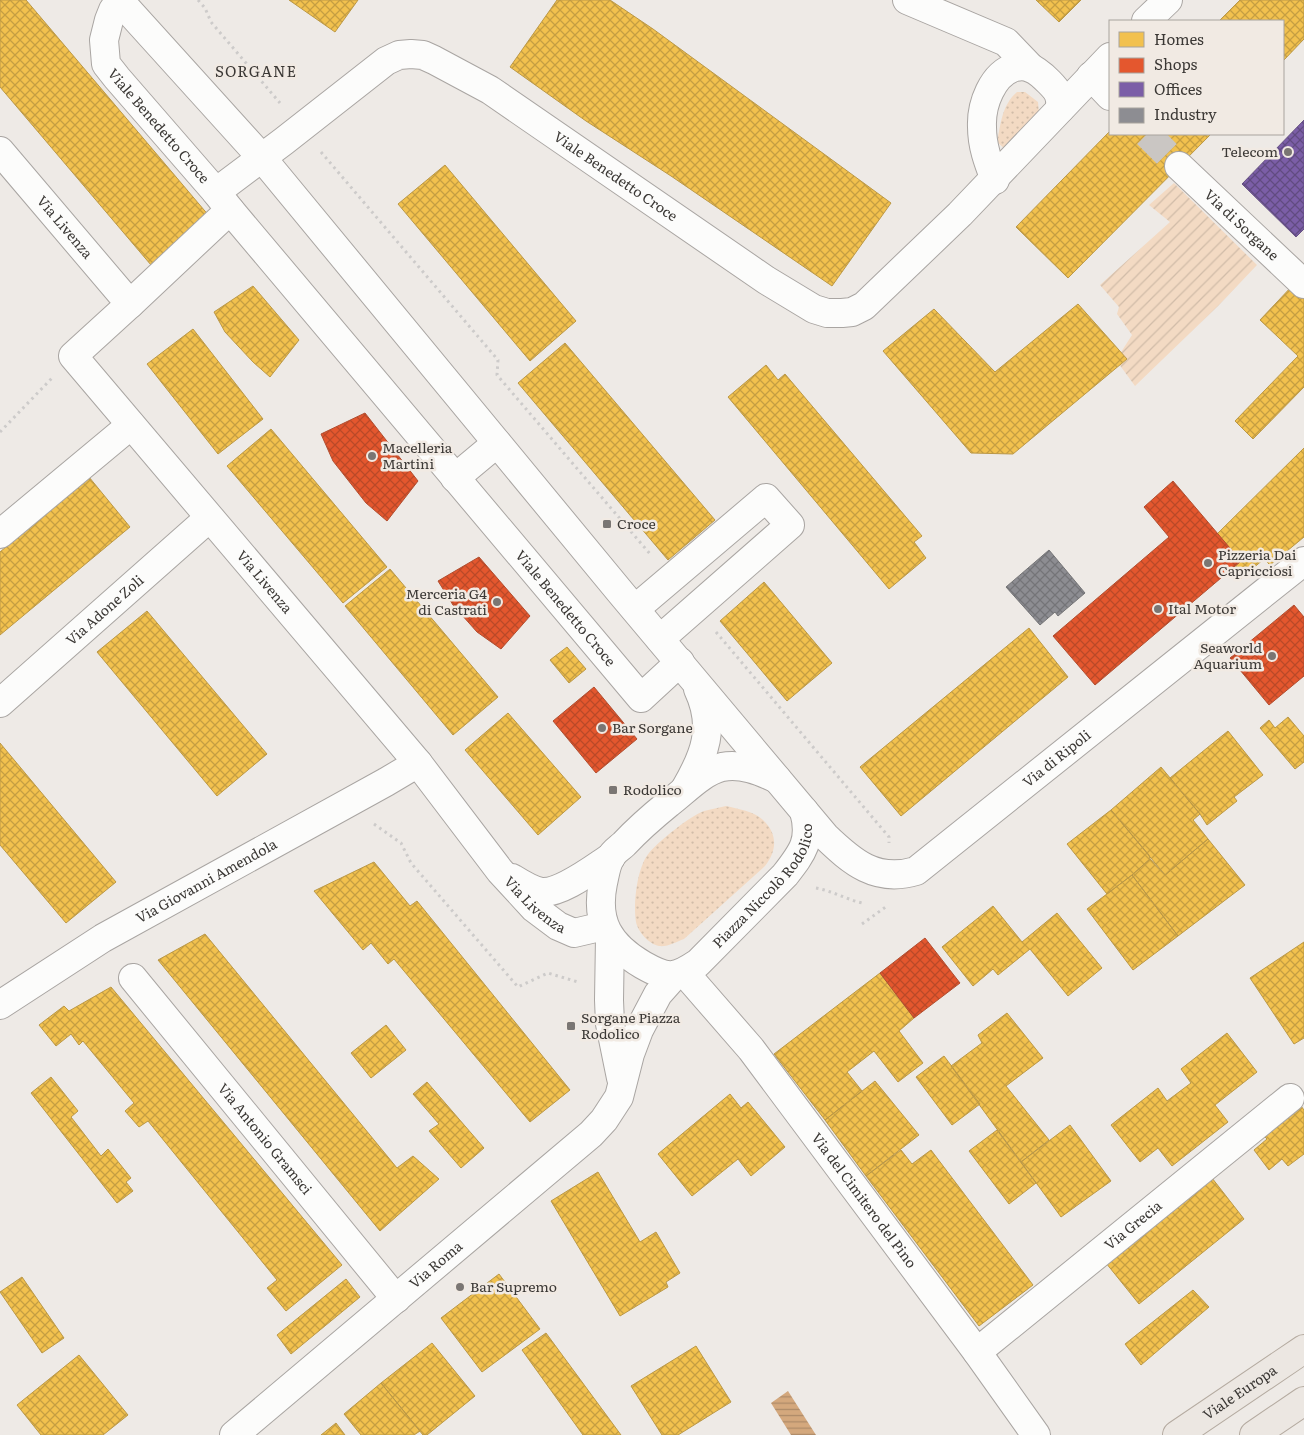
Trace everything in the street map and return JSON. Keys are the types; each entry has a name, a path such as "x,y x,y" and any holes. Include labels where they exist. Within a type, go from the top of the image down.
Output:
{"main road":[{"name":"Viale Europa","path":"1177,1435 1304,1349"},
{"path":"1254,1435 1304,1401"}],"street":[{"name":"Viale Benedetto Croce","path":"686,669 641,698 106,64 104,40 106,28 113,10 120,0 262,158 496,443 686,669 778,780"},
{"path":"907,0 1006,42 1030,67 1045,77 1056,89 1060,98 1060,109"},
{"path":"1147,20 1168,0"},
{"name":"Viale Benedetto Croce","path":"223,201 262,158 386,60 399,55 423,55 490,90 766,280 814,309 827,313 852,312 864,306 995,180 1109,58"},
{"name":"Viale Benedetto Croce","path":"995,180 984,152 982,127 984,108 992,88 1007,70 1020,66 1030,67"},
{"path":"1091,76 1109,95"},
{"name":"Via Livenza","path":"0,151 130,304"},
{"name":"Viale Benedetto Croce","path":"960,214 984,152"},
{"name":"Via di Sorgane","path":"1179,166 1304,284"},
{"path":"73,356 130,304 223,201"},
{"name":"Via Livenza","path":"73,356 418,763 500,871 534,908 558,926 574,933 607,932"},
{"path":"0,534 131,425"},
{"path":"455,478 496,443"},
{"path":"635,609 766,498 790,525 660,639"},
{"name":"Via Adone Zoli","path":"0,703 209,518"},
{"name":"Via di Ripoli","path":"804,811 825,836 844,854 873,871 884,874 905,874 916,871 1304,561"},
{"name":"Viale Benedetto Croce","path":"684,791 697,769 705,748 707,731 707,714 703,699 686,669"},
{"name":"Via Giovanni Amendola","path":"0,1005 103,938 418,763"},
{"name":"Piazza Niccolò Rodolico","path":"607,932 601,915 605,874 611,857 641,827 705,775 721,767 749,768 764,772 778,780 804,811 807,823 807,836 804,848 785,875 698,963 679,974"},
{"name":"Via Livenza","path":"500,871 540,892 552,891 569,884 611,857"},
{"path":"607,932 610,1024 622,1084"},
{"path":"607,932 633,959 650,969 663,974 679,974"},
{"name":"Via Roma","path":"234,1435 591,1134 604,1120 619,1097 630,1054 639,1030 658,994 679,974"},
{"name":"Via del Cimitero del Pino","path":"679,974 752,1049 977,1352 1036,1435"},
{"name":"Via Antonio Gramsci","path":"133,978 396,1299"},
{"name":"Via Grecia","path":"977,1352 1290,1098"}],"path":[{"path":"198,0 205,8 211,22 498,360 496,375 671,579"},
{"path":"0,432 73,356"},
{"path":"696,608 890,837"},
{"path":"344,805 401,843 411,862 518,987 548,973 609,991"},
{"path":"815,888 868,904"},
{"path":"862,924 892,902"}],"shaded area":[{"path":"1017,92 1025,92 1038,102 1039,113 1005,149 997,142 1005,109"},
{"path":"1174,183 1257,265 1218,306 1135,386 1116,360 1132,335 1117,314 1119,307 1100,285 1170,222 1149,205"},
{"path":"726,806 755,814 768,825 774,843 774,849 769,860 765,866 684,939 666,946 651,943 639,930 636,922 637,886 641,867 645,859 660,842 691,818 704,811"},
{"path":"788,1391 816,1435 791,1435 771,1403"}],"building: Homes":[{"path":"0,0 26,0 210,217 151,265 0,87"},
{"path":"289,0 358,0 335,32"},
{"path":"557,0 610,0 653,29 891,203 832,286 671,176 586,121 510,67"},
{"path":"1036,0 1081,0 1059,22"},
{"path":"1240,0 1304,0 1304,39 1284,60 1284,20 1220,20"},
{"path":"1109,132 1109,135 1210,135 1068,278 1016,227"},
{"path":"445,165 576,321 530,361 398,204"},
{"path":"1294,284 1304,293 1304,387 1253,439 1235,421 1298,356 1260,320"},
{"path":"253,286 299,340 270,377 225,332 214,312"},
{"path":"1078,304 1127,359 1013,454 971,453 883,351 934,309 995,372"},
{"path":"193,329 263,419 218,454 147,364"},
{"path":"565,343 715,520 668,560 518,383"},
{"path":"766,365 778,380 785,374 922,536 914,542 926,558 889,589 728,397"},
{"path":"271,429 387,567 343,603 227,466"},
{"path":"1304,448 1304,537 1270,565 1264,559 1239,580 1231,570 1241,561 1217,534"},
{"path":"89,477 130,527 0,635 0,552"},
{"path":"390,569 498,697 453,735 345,606"},
{"path":"764,582 832,663 787,701 720,621"},
{"path":"147,611 267,754 217,796 97,652"},
{"path":"1029,628 1068,677 901,816 860,767"},
{"path":"567,647 586,669 569,683 550,660"},
{"path":"508,713 581,797 538,835 465,750"},
{"path":"1288,717 1304,736 1304,762 1295,769 1260,728 1269,720 1275,728"},
{"path":"1228,731 1263,775 1234,797 1237,801 1207,825 1170,778"},
{"path":"0,743 116,882 66,923 0,845"},
{"path":"1161,767 1200,814 1193,820 1208,839 1165,875 1111,810"},
{"path":"1111,810 1149,855 1150,859 1107,894 1067,844"},
{"path":"1208,839 1245,885 1178,936 1132,875 1150,859 1165,875"},
{"path":"374,862 410,906 417,901 570,1090 530,1122 394,959 388,964 371,943 363,950 314,891"},
{"path":"1132,875 1178,936 1133,970 1087,909"},
{"path":"993,906 1022,942 1057,913 1102,968 1068,996 1030,949 998,975 993,969 973,986 942,947"},
{"path":"205,934 397,1168 413,1156 439,1179 380,1231 158,960"},
{"path":"1304,942 1304,1038 1294,1044 1250,978"},
{"path":"880,973 914,1018 899,1031 923,1063 898,1082 874,1051 847,1072 862,1091 825,1120 774,1054"},
{"path":"111,987 342,1265 286,1311 267,1288 277,1280 148,1121 139,1127 125,1111 134,1103 83,1041 79,1045 71,1034 56,1046 39,1025 64,1006 69,1011"},
{"path":"1007,1013 1043,1058 1006,1086 1049,1140 1021,1162 951,1066 982,1043 978,1035"},
{"path":"386,1025 406,1050 371,1078 351,1053"},
{"path":"1227,1033 1257,1072 1215,1105 1228,1122 1172,1166 1158,1148 1140,1162 1111,1125 1158,1088 1167,1101 1191,1083 1181,1069"},
{"path":"944,1056 980,1104 952,1125 916,1077"},
{"path":"51,1077 78,1111 71,1117 101,1156 108,1149 131,1178 126,1182 133,1191 117,1203 31,1093"},
{"path":"875,1081 919,1135 866,1176 825,1120"},
{"path":"427,1082 484,1148 461,1168 429,1131 439,1124 413,1094"},
{"path":"730,1094 741,1108 748,1102 785,1147 751,1176 738,1159 692,1196 658,1154"},
{"path":"1301,1106 1304,1110 1304,1154 1288,1166 1282,1159 1269,1170 1254,1150 1267,1139 1263,1135"},
{"path":"1070,1125 1111,1181 1061,1217 1021,1162"},
{"path":"997,1130 1036,1183 1009,1204 969,1151"},
{"path":"901,1150 912,1164 931,1150 1033,1285 979,1326 866,1176"},
{"path":"598,1172 640,1242 656,1232 680,1273 666,1282 668,1287 620,1316 551,1201"},
{"path":"1212,1178 1244,1219 1139,1304 1106,1263"},
{"path":"499,1274 540,1329 482,1372 441,1318"},
{"path":"22,1277 64,1338 42,1353 0,1292"},
{"path":"346,1279 360,1297 291,1354 277,1335"},
{"path":"1193,1290 1209,1307 1141,1365 1125,1344"},
{"path":"546,1333 621,1435 583,1435 522,1350"},
{"path":"432,1343 475,1396 427,1435 423,1435 381,1383"},
{"path":"696,1346 731,1402 678,1435 662,1435 631,1386"},
{"path":"79,1355 128,1415 103,1435 41,1435 17,1405"},
{"path":"381,1383 420,1431 414,1435 361,1435 344,1414"},
{"path":"336,1423 345,1435 321,1435"}],"building: Shops":[{"path":"365,413 418,481 387,521 366,503 333,461 321,434"},
{"path":"1173,481 1241,561 1095,685 1053,636 1169,537 1144,507"},
{"path":"479,557 530,616 501,649 477,632 453,605 438,581"},
{"path":"1294,605 1304,617 1304,676 1269,705 1230,658"},
{"path":"594,687 637,739 596,773 553,721"},
{"path":"925,938 960,983 914,1018 880,973"}],"building: Offices":[{"name":"Telecom","path":"1304,120 1304,229 1296,237 1242,184"}],"building: Industry":[{"path":"1049,550 1085,593 1058,616 1055,612 1040,625 1006,587"}],"tunnel":[{"path":"1148,135 1179,166"}],"place":[{"name":"Telecom","path":"1288,152"},
{"name":"Macelleria Martini","path":"372,456"},
{"name":"Croce","path":"607,524"},
{"name":"Pizzeria Dai Capricciosi","path":"1208,563"},
{"name":"Merceria G4 di Castrati","path":"497,602"},
{"name":"Ital Motor","path":"1158,609"},
{"name":"Seaworld Aquarium","path":"1272,656"},
{"name":"Bar Sorgane","path":"602,728"},
{"name":"Rodolico","path":"613,790"},
{"name":"Sorgane Piazza Rodolico","path":"571,1026"},
{"name":"Bar Supremo","path":"460,1287"}],"district":[{"name":"SORGANE","path":"256,72"}]}
